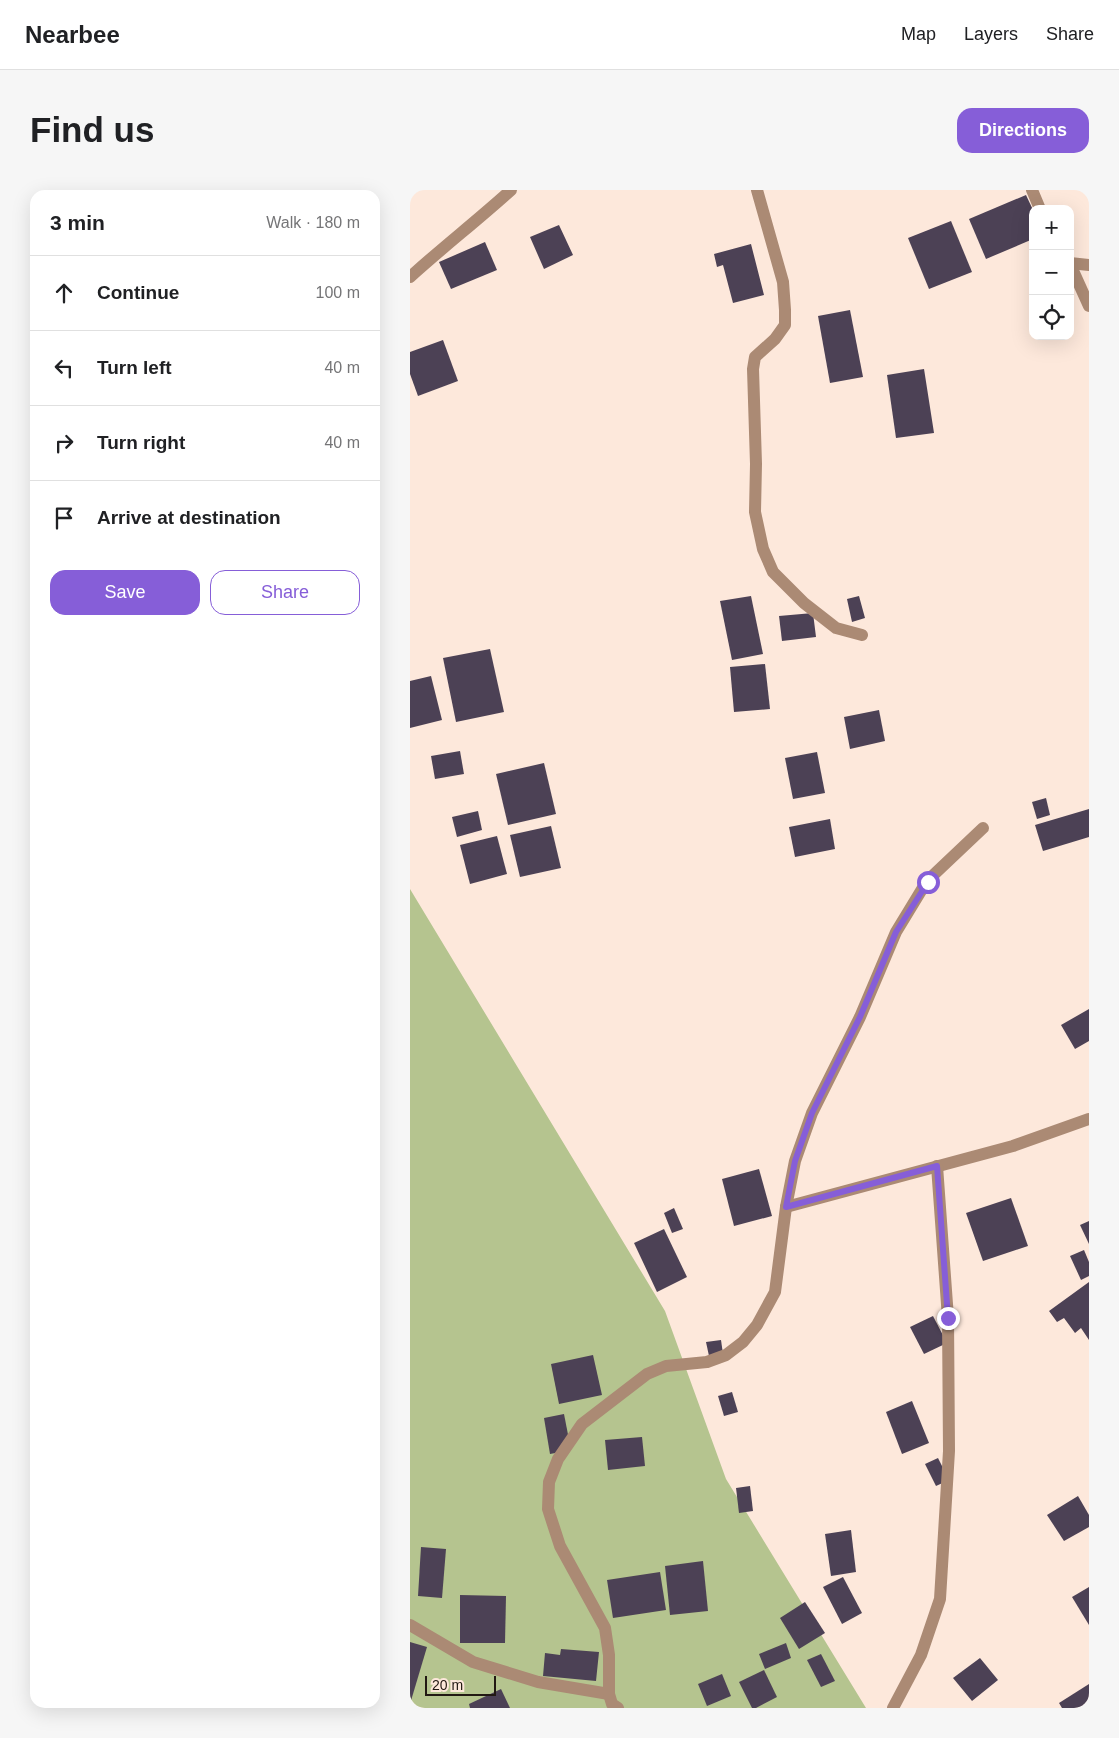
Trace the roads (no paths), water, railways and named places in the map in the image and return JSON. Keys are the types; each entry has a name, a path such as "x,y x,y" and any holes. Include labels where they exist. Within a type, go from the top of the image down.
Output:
{"street":[{"path":"410,277 511,190"},
{"path":"757,190 783,282 785,310 785,325 775,339 755,358 753,369 756,464 755,512 763,549 773,572 804,603 836,628 862,636"},
{"path":"1032,190 1038,205"},
{"path":"1074,264 1089,265"},
{"path":"1074,273 1089,306"},
{"path":"618,1708 612,1704 609,1694 605,1628 560,1546 548,1509 549,1482 558,1459 582,1424 647,1374 666,1366 707,1362 726,1355 742,1342 756,1325 775,1292 786,1207 795,1161 812,1113 860,1017 896,932 928,882 983,828"},
{"path":"786,1207 1013,1146 1089,1119"},
{"path":"893,1708 921,1655 940,1599 949,1451 948,1318 937,1166"},
{"path":"410,1625 473,1662 538,1682 609,1694"}]}
